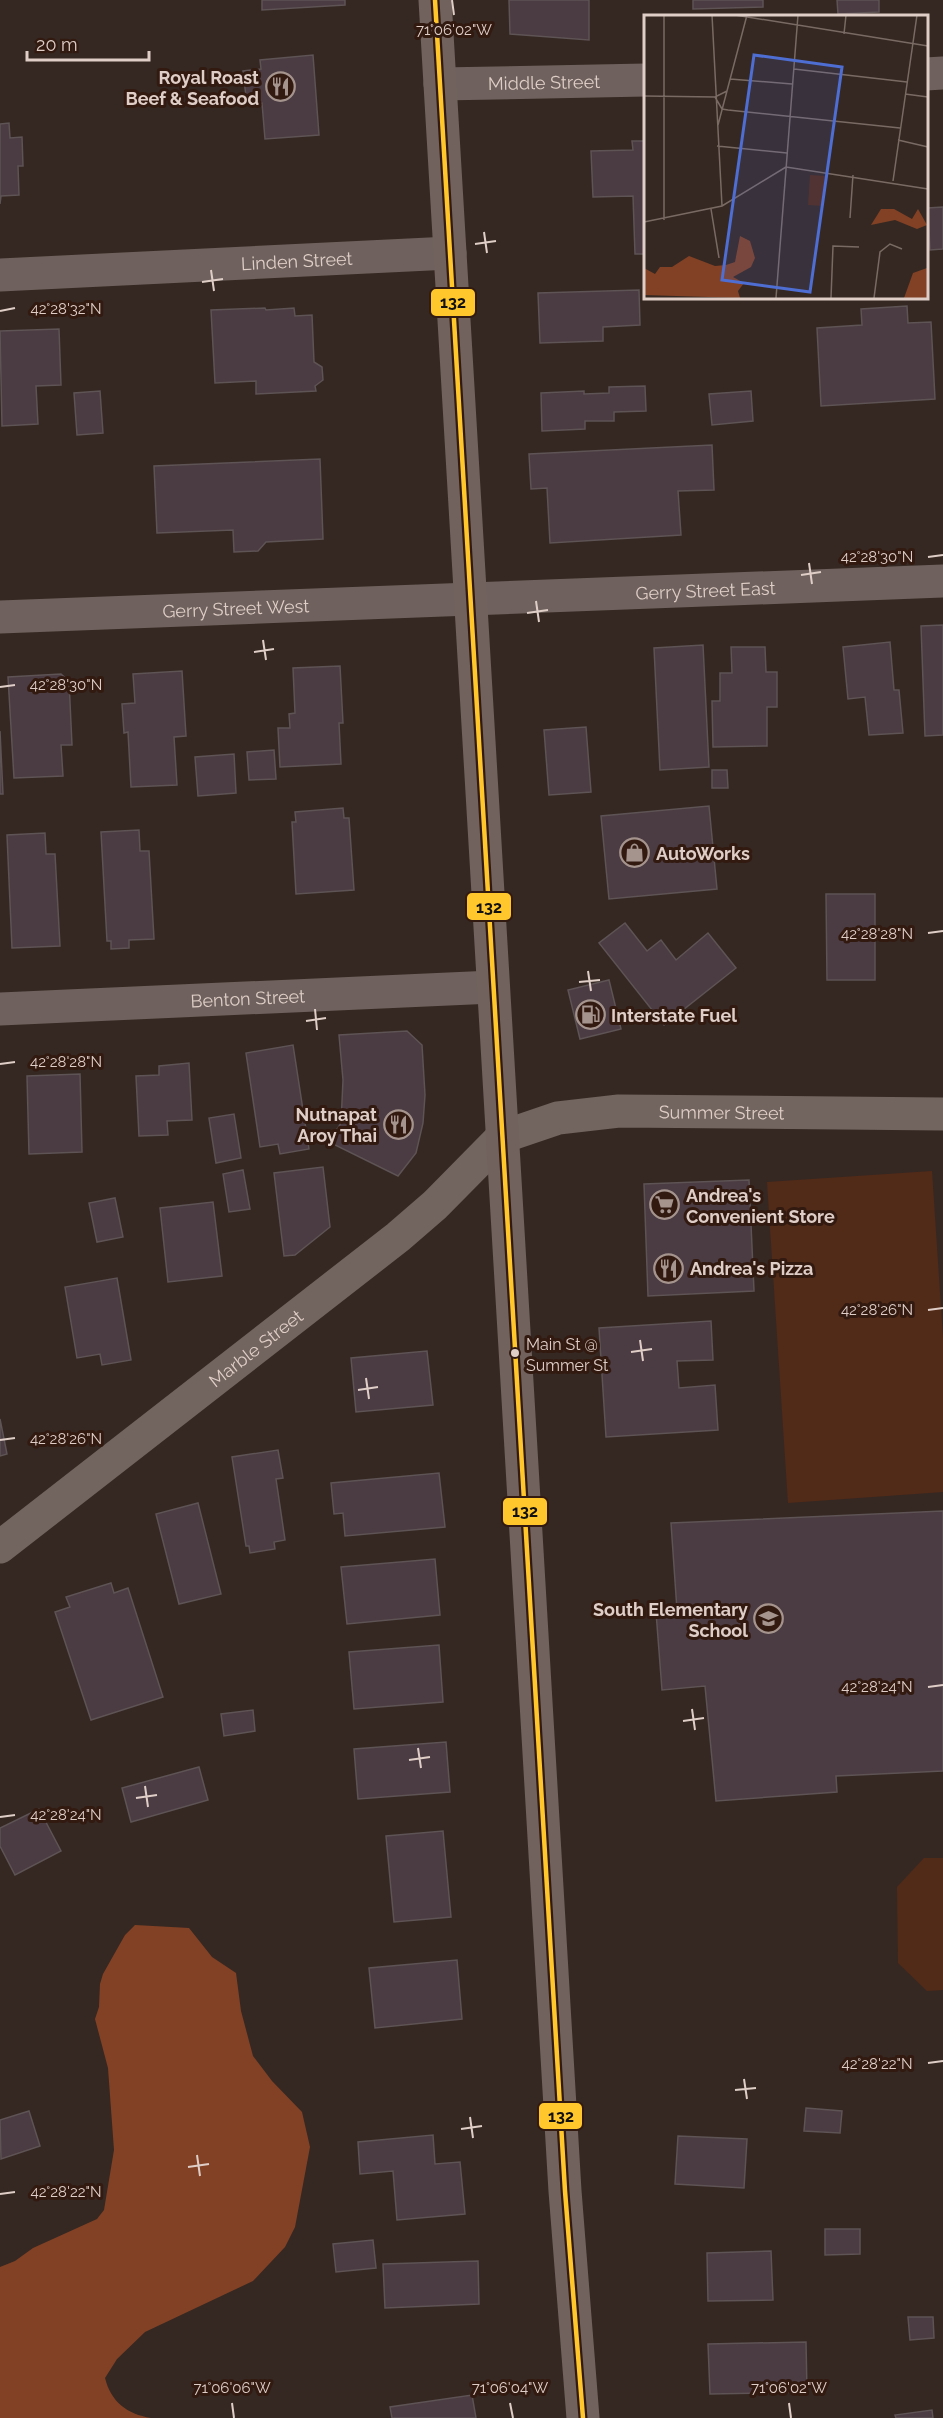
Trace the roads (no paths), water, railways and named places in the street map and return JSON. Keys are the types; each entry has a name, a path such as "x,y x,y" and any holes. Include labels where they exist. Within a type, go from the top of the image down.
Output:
{"main road":[{"path":"435,0 564,2180 583,2418"},
{"name":"Summer Street","path":"502,1137 558,1118 619,1111 943,1114"},
{"name":"Marble Street","path":"0,1547 398,1237 435,1205 502,1137"}],"street":[{"name":"Middle Street","path":"440,84 644,80"},
{"name":"Linden Street","path":"0,275 450,253"},
{"name":"Gerry Street East","path":"470,597 943,581"},
{"name":"Gerry Street West","path":"0,617 470,597"},
{"name":"Benton Street","path":"0,1009 493,987"}],"place":[{"name":"Royal Roast Beef & Seafood","path":"280,87"},
{"name":"AutoWorks","path":"635,853"},
{"name":"Interstate Fuel","path":"590,1015"},
{"name":"Nutnapat Aroy Thai","path":"398,1124"},
{"name":"Andrea's Convenient Store","path":"665,1205"},
{"name":"Andrea's Pizza","path":"669,1268"},
{"name":"Main St @ Summer St","path":"515,1353"},
{"name":"South Elementary School","path":"769,1619"}]}
